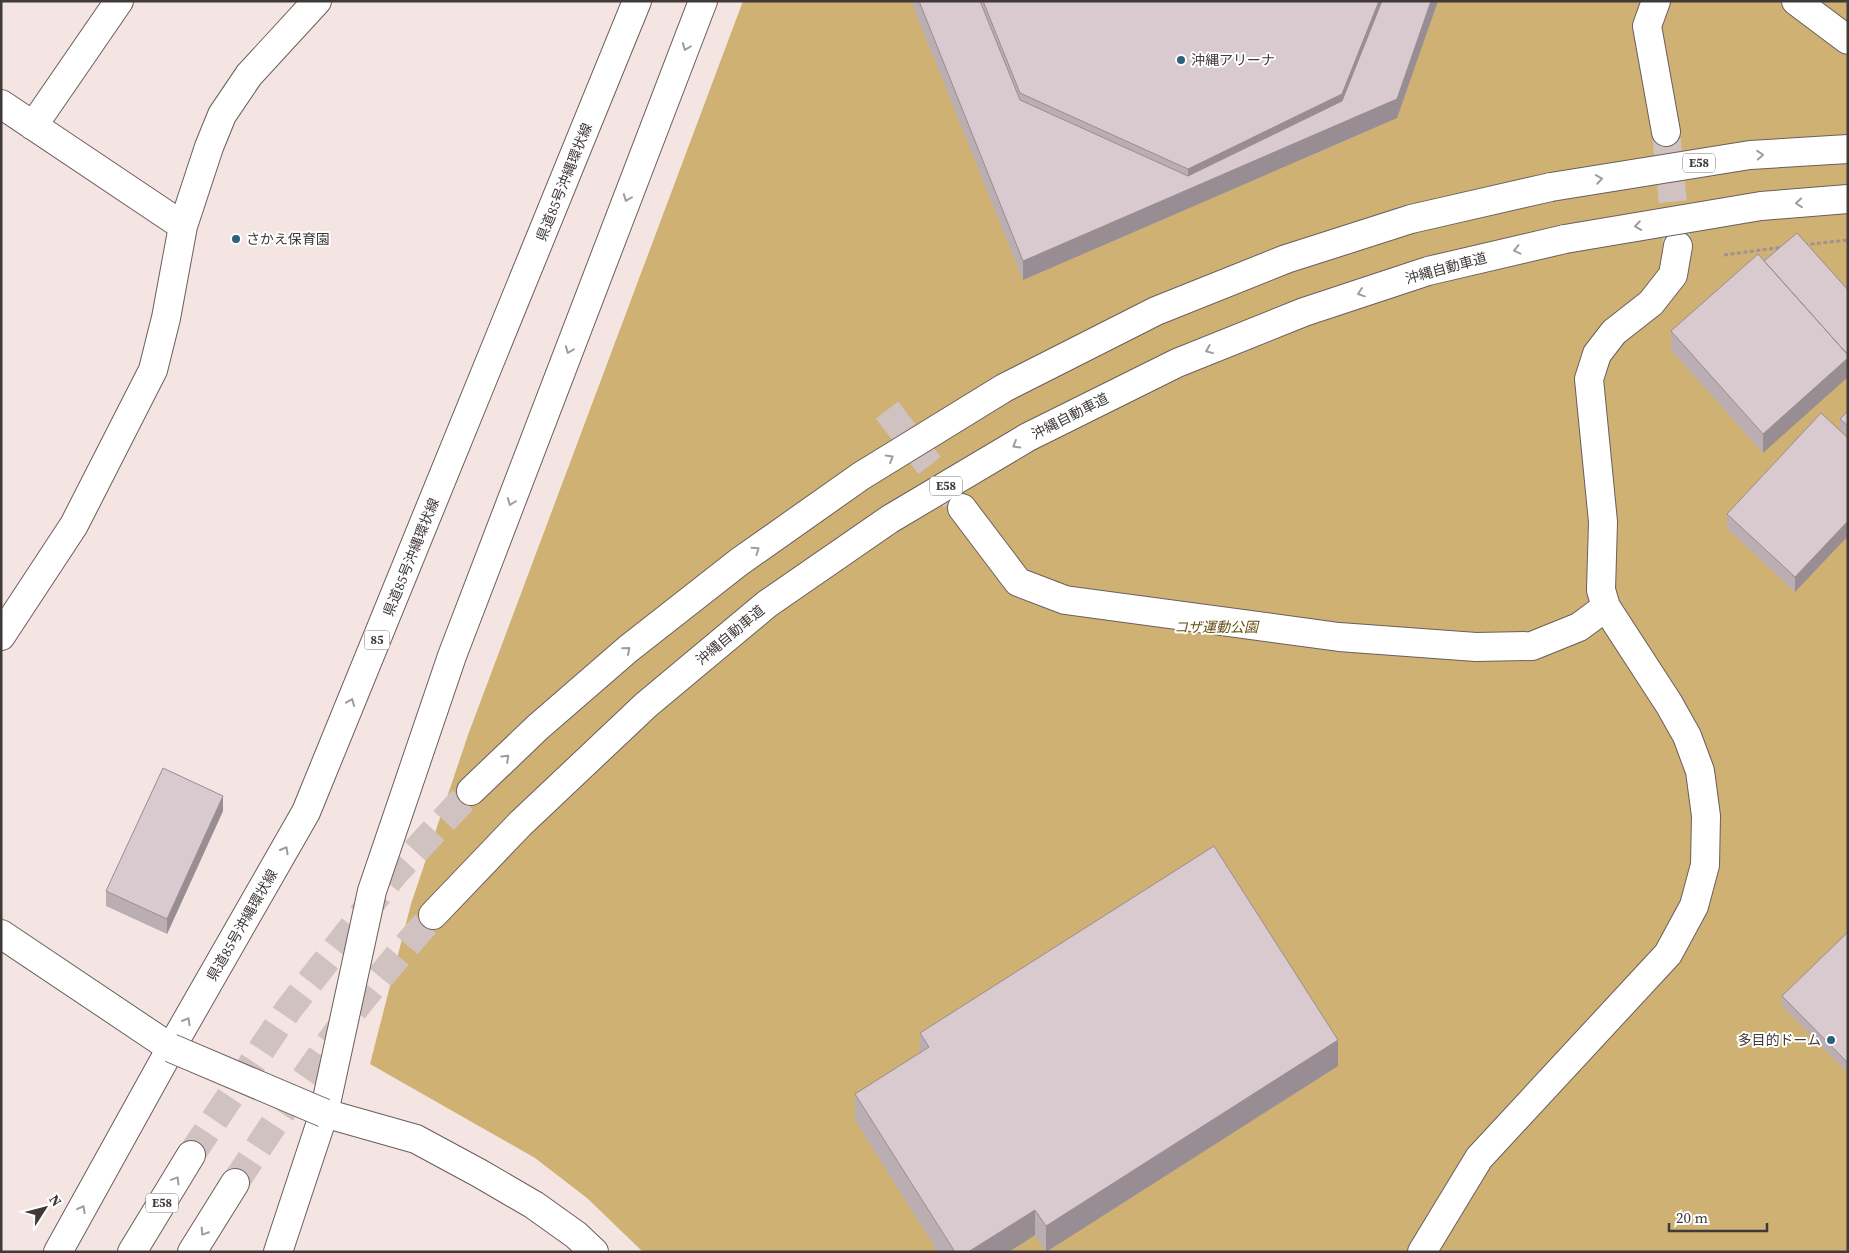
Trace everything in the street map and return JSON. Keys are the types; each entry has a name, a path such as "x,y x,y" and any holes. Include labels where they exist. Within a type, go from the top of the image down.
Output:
{"main road":[{"path":"34,126 119,1"},
{"path":"1,636 74,525 152,370 166,318 183,226 209,147 222,115 248,75 317,1"},
{"name":"県道85号沖縄環状線","path":"58,1252 171,1048 306,812 637,1"},
{"path":"278,1252 324,1113 372,891 448,665 703,1"},
{"path":"1656,1 1647,26 1666,132"},
{"path":"1796,1 1848,40"},
{"path":"1,104 183,226"},
{"name":"E58","path":"470,791 538,727 628,649 739,562 861,476 1004,388 1156,311 1286,259 1411,219 1551,187 1750,155 1848,149"},
{"name":"沖縄自動車道","path":"433,915 520,824 646,705 767,604 890,519 1028,437 1177,363 1304,312 1428,271 1565,238 1762,206 1848,199"},
{"path":"1422,1252 1479,1158 1668,954 1694,906 1706,865 1706,816 1700,771 1687,736 1669,704 1606,607 1601,590 1603,522 1589,379 1597,354 1614,332 1651,303 1672,275 1678,246"},
{"path":"962,508 1018,582 1065,600 1339,637 1476,647 1532,646 1578,627 1606,607"},
{"path":"1,934 171,1048 324,1113 416,1139 534,1205 576,1234 594,1252"},
{"name":"E58","path":"132,1252 191,1155"},
{"path":"192,1252 235,1183"}],"path":[{"path":"1803,245 1848,240"},
{"path":"1724,255 1793,246"}],"green space":[{"name":"コザ運動公園","path":"743,1 1848,1 1848,1252 643,1252 587,1198 535,1158 370,1064 411,904 468,735"}],"building":[{"path":"919,1 980,1 1020,100 1188,176 1342,101 1382,1 1431,1 1397,99 1023,261"},
{"name":"沖縄アリーナ","path":"983,1 1379,1 1342,94 1188,169 1020,93"},
{"path":"1797,233 1848,290 1848,355 1764,261"},
{"path":"1758,254 1848,355 1848,358 1763,434 1671,331"},
{"path":"1848,411 1848,426 1840,419"},
{"path":"1821,413 1848,438 1848,521 1795,577 1727,514"},
{"path":"163,768 223,796 167,919 106,891"},
{"path":"1214,846 1338,1040 1046,1226 1035,1210 968,1252 955,1252 855,1094 929,1047 920,1033"},
{"name":"多目的ドーム","path":"1848,932 1848,1063 1782,996"}],"tunnel":[{"path":"1666,132 1677,245"},
{"path":"887,410 959,504"},
{"path":"191,1155 288,1010 394,874 471,791"},
{"path":"235,1183 307,1075 352,1012 433,915"}],"place":[{"name":"沖縄アリーナ","path":"1181,60"},
{"name":"さかえ保育園","path":"236,239"},
{"name":"多目的ドーム","path":"1831,1040"}]}
